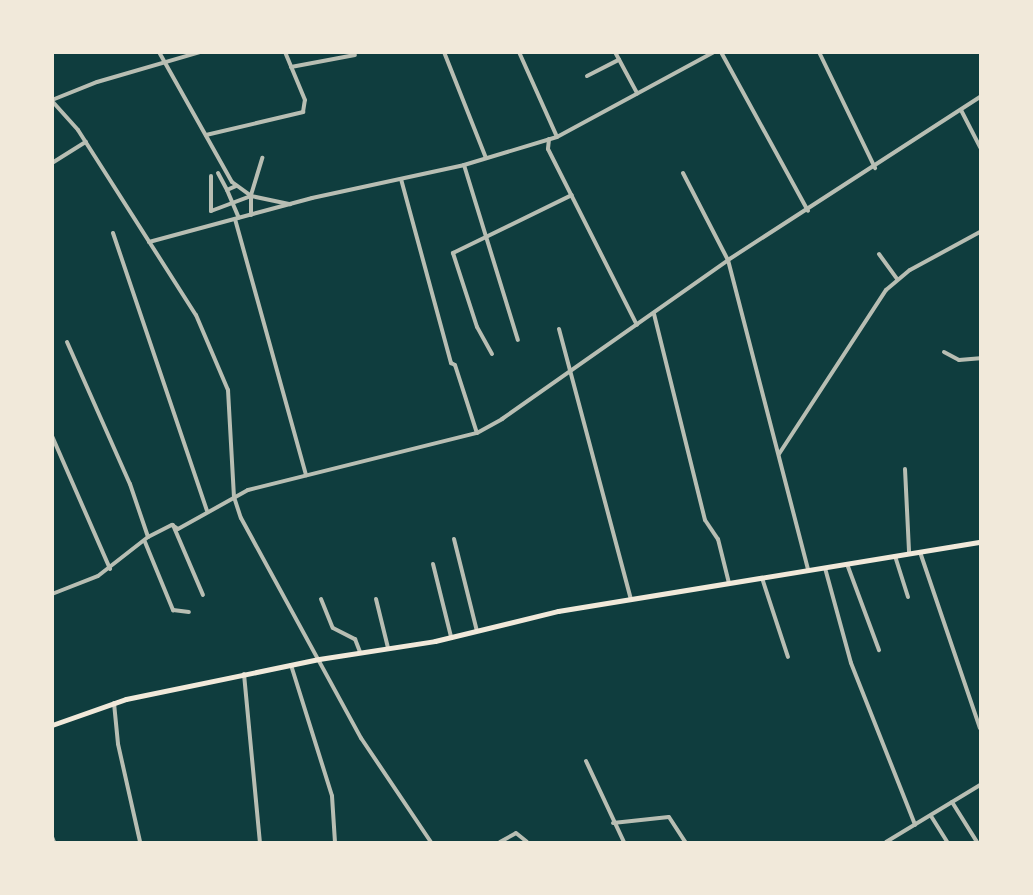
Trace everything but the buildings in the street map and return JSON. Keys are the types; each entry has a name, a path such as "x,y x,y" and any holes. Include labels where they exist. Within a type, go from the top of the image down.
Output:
{"main road":[{"path":"52,725 114,702 319,659 451,637 558,611 981,542"}],"street":[{"path":"159,52 183,101 237,186 251,196 291,204"},
{"path":"200,52 52,101 86,142 196,315 228,390 234,497 246,529 361,738 431,843"},
{"path":"206,135 303,112 305,100 285,52"},
{"path":"444,52 486,158"},
{"path":"519,52 557,136"},
{"path":"615,52 637,93"},
{"path":"149,242 291,204 464,165 549,139 714,52"},
{"path":"819,52 875,168"},
{"path":"722,53 808,211"},
{"path":"291,67 354,55"},
{"path":"587,76 619,60"},
{"path":"172,525 178,528 234,497 306,475 477,433 573,370 728,260 875,168 981,97"},
{"path":"961,110 981,147"},
{"path":"549,139 548,149 637,325"},
{"path":"52,163 86,142"},
{"path":"251,215 251,196 261,158"},
{"path":"464,165 518,340"},
{"path":"218,173 232,202 237,219 306,475"},
{"path":"683,173 728,260 808,570"},
{"path":"211,176 211,211 251,196"},
{"path":"401,179 451,363 455,365 477,433"},
{"path":"227,190 237,186"},
{"path":"492,354 477,327 453,253 572,195"},
{"path":"778,455 897,279 981,232"},
{"path":"113,233 207,510"},
{"path":"879,254 897,279"},
{"path":"654,314 705,520 718,539 729,583"},
{"path":"559,329 573,370 631,600"},
{"path":"53,592 110,569 146,542 148,537 130,484 67,342"},
{"path":"944,352 959,360 981,358"},
{"path":"52,436 110,569"},
{"path":"905,469 909,552"},
{"path":"148,537 172,525"},
{"path":"172,525 203,595"},
{"path":"454,539 477,631"},
{"path":"146,542 173,610 189,612"},
{"path":"920,552 981,728"},
{"path":"895,555 908,597"},
{"path":"433,564 451,637"},
{"path":"847,564 879,650"},
{"path":"825,568 851,663 915,825"},
{"path":"762,578 788,657"},
{"path":"321,599 333,628 355,639 360,652"},
{"path":"376,599 388,648"},
{"path":"291,665 332,796 335,843"},
{"path":"244,674 260,843"},
{"path":"114,702 118,744 140,843"},
{"path":"586,761 624,843"},
{"path":"886,843 981,785"},
{"path":"952,802 977,843"},
{"path":"931,816 947,843"},
{"path":"613,823 669,817 685,843"},
{"path":"500,843 516,833 527,843"},
{"path":"52,837 54,843"}]}
